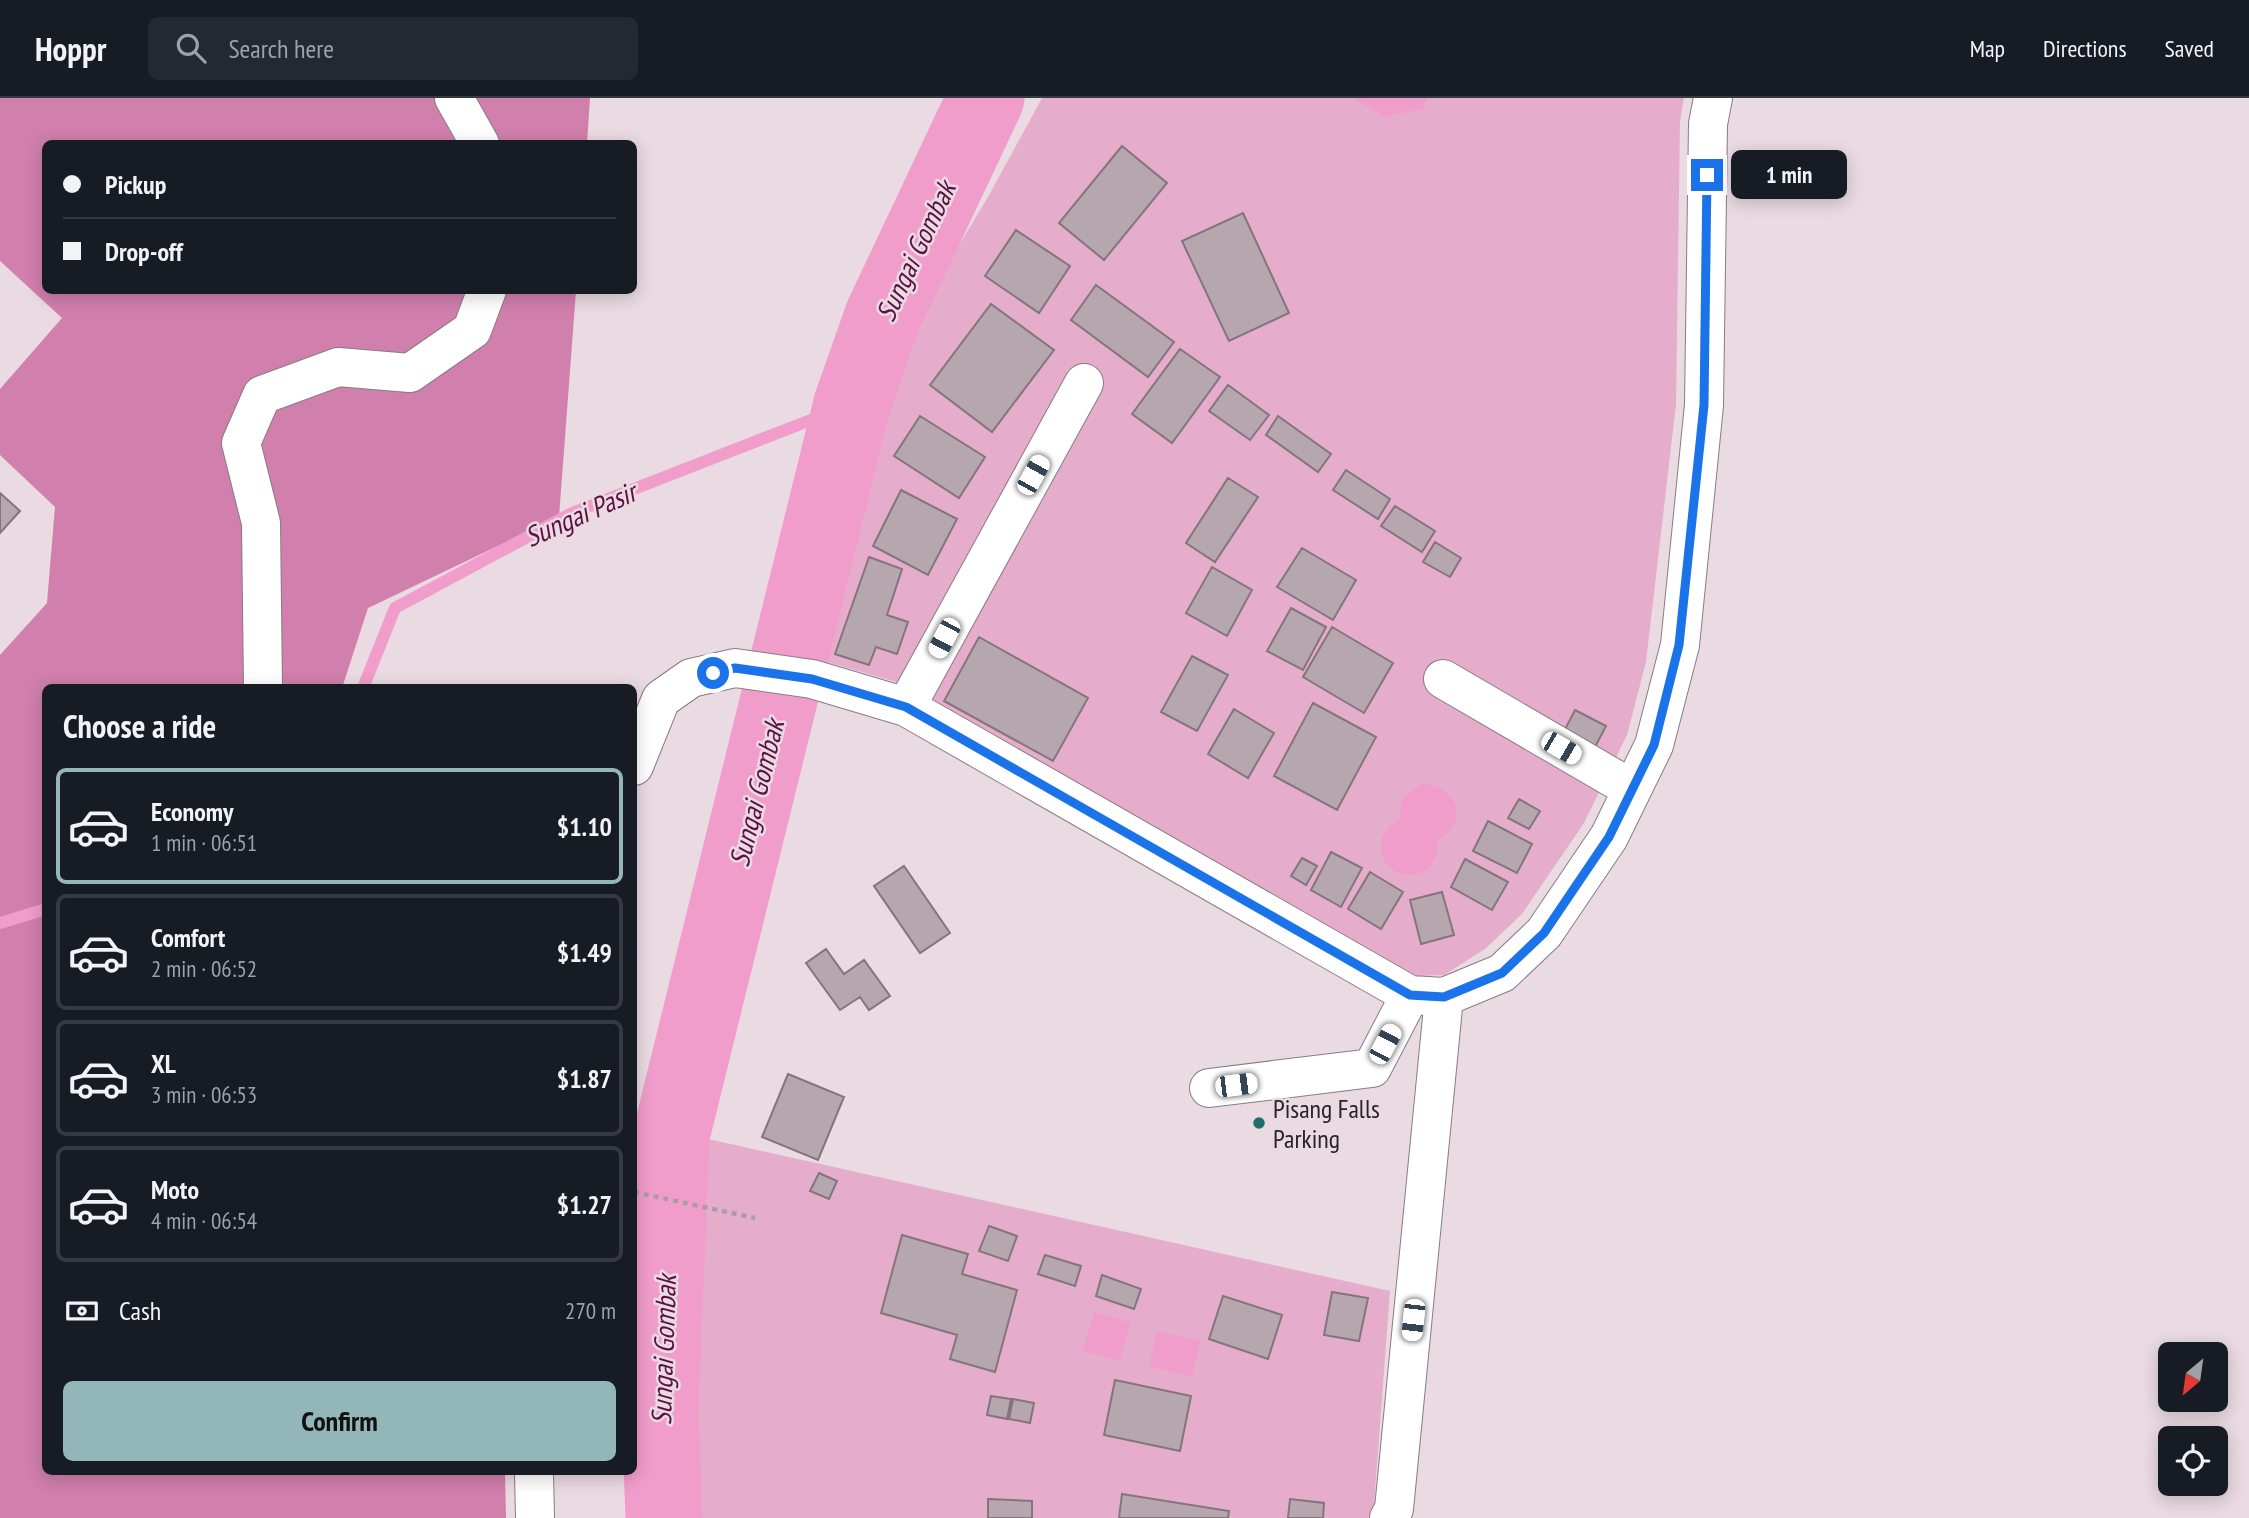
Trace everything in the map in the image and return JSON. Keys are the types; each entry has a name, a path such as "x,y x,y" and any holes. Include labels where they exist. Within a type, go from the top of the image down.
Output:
{"street":[{"path":"454,98 478,140"},
{"path":"1209,1088 1372,1069 1427,996 1502,973 1544,933 1609,837 1654,745 1679,645 1704,405 1708,124 1713,98"},
{"path":"263,684 261,523 241,443 262,395 338,368 410,373 472,330 486,294"},
{"path":"906,707 1084,383"},
{"path":"637,759 661,699 691,678 735,668 812,679 906,707 1427,996"},
{"path":"1443,679 1632,789"},
{"path":"1389,1518 1394,1509 1427,996"},
{"path":"534,1475 535,1518"}],"path":[{"path":"637,1193 755,1218"}],"shaded area":[{"path":"0,98 590,98 587,140 42,140 42,294 576,294 559,517 368,608 343,684 42,684 42,1475 505,1475 506,1518 0,1518 0,655 47,603 55,507 0,455 0,389 62,318 0,261"},
{"path":"1042,98 1684,98 1680,121 1676,404 1646,662 1627,735 1584,823 1522,914 1485,949 1444,975 1417,976 900,683 820,660 879,412 909,328 988,197"},
{"path":"1354,98 1428,98 1423,109 1384,117"},
{"path":"1423,784 1435,786 1445,792 1456,807 1457,816 1454,825 1437,839 1436,856 1429,867 1408,875 1396,872 1387,864 1381,853 1382,839 1389,827 1400,820 1400,807 1404,798"},
{"path":"704,1138 1390,1291 1374,1505 1368,1518 698,1518 696,1358"},
{"path":"1094,1312 1131,1323 1120,1361 1083,1351"},
{"path":"1157,1331 1201,1341 1192,1377 1149,1366"}],"building":[{"path":"1122,146 1167,183 1104,260 1059,223"},
{"path":"1243,213 1289,313 1229,341 1182,241"},
{"path":"1016,230 1070,266 1039,313 985,276"},
{"path":"1096,285 1174,342 1148,377 1071,320"},
{"path":"991,304 1054,350 992,432 930,385"},
{"path":"1180,349 1220,377 1172,443 1132,414"},
{"path":"1228,385 1269,415 1250,440 1209,411"},
{"path":"920,416 985,457 959,498 894,456"},
{"path":"1278,416 1331,454 1318,472 1266,435"},
{"path":"1346,470 1390,499 1378,519 1333,490"},
{"path":"1228,478 1258,497 1215,562 1186,543"},
{"path":"901,490 957,519 928,575 873,546"},
{"path":"0,493 20,511 0,533"},
{"path":"1395,506 1435,531 1422,552 1381,526"},
{"path":"1435,542 1461,558 1450,577 1423,562"},
{"path":"1302,548 1356,580 1333,620 1277,587"},
{"path":"869,557 902,569 887,615 908,622 897,654 876,647 869,665 835,654"},
{"path":"1212,567 1252,590 1227,636 1186,613"},
{"path":"1291,608 1326,627 1303,670 1267,651"},
{"path":"1332,627 1393,663 1364,713 1303,677"},
{"path":"979,637 1088,698 1053,761 944,701"},
{"path":"1192,656 1228,675 1197,731 1161,712"},
{"path":"1313,703 1376,737 1337,810 1274,776"},
{"path":"1234,709 1274,733 1248,778 1208,754"},
{"path":"1575,710 1606,726 1593,751 1562,735"},
{"path":"1519,799 1540,811 1529,829 1508,818"},
{"path":"1488,821 1532,844 1517,873 1473,851"},
{"path":"1331,852 1362,868 1341,907 1311,890"},
{"path":"1302,858 1317,866 1306,885 1291,876"},
{"path":"1465,859 1508,882 1492,910 1451,887"},
{"path":"904,866 950,933 920,953 874,886"},
{"path":"1370,872 1403,892 1381,929 1348,909"},
{"path":"1442,892 1454,935 1421,944 1410,900"},
{"path":"826,949 844,974 864,960 890,996 869,1010 860,997 840,1010 806,963"},
{"path":"788,1074 844,1097 818,1160 762,1137"},
{"path":"819,1173 837,1181 829,1199 810,1191"},
{"path":"989,1226 1017,1236 1008,1261 979,1251"},
{"path":"902,1235 968,1254 962,1274 1017,1290 995,1372 950,1359 957,1335 881,1313"},
{"path":"1045,1255 1081,1266 1075,1286 1038,1274"},
{"path":"1102,1275 1141,1289 1134,1309 1096,1296"},
{"path":"1332,1292 1368,1298 1359,1341 1324,1335"},
{"path":"1223,1296 1282,1315 1268,1359 1209,1339"},
{"path":"1115,1380 1191,1396 1180,1451 1104,1435"},
{"path":"991,1396 1011,1399 1007,1419 987,1415"},
{"path":"1013,1399 1034,1403 1030,1423 1009,1419"},
{"path":"1122,1494 1229,1511 1228,1518 1119,1518"},
{"path":"988,1499 1032,1501 1032,1518 988,1518"},
{"path":"1290,1499 1324,1503 1323,1518 1288,1518"}],"waterway":[{"name":"Sungai Gombak","path":"664,1518 660,1410 671,1136 852,404 883,316 986,98"},
{"name":"Sungai Pasir","path":"365,684 395,608 572,513 852,404"},
{"name":"Sungai Pasir","path":"0,923 42,910"}],"place":[{"name":"Pisang Falls Parking","path":"1259,1123"}],"route":[{"path":"713,673 735,668 812,679 906,707 1410,995 1444,997 1502,973 1544,933 1609,837 1654,745 1679,645 1704,405 1707,175"}]}
